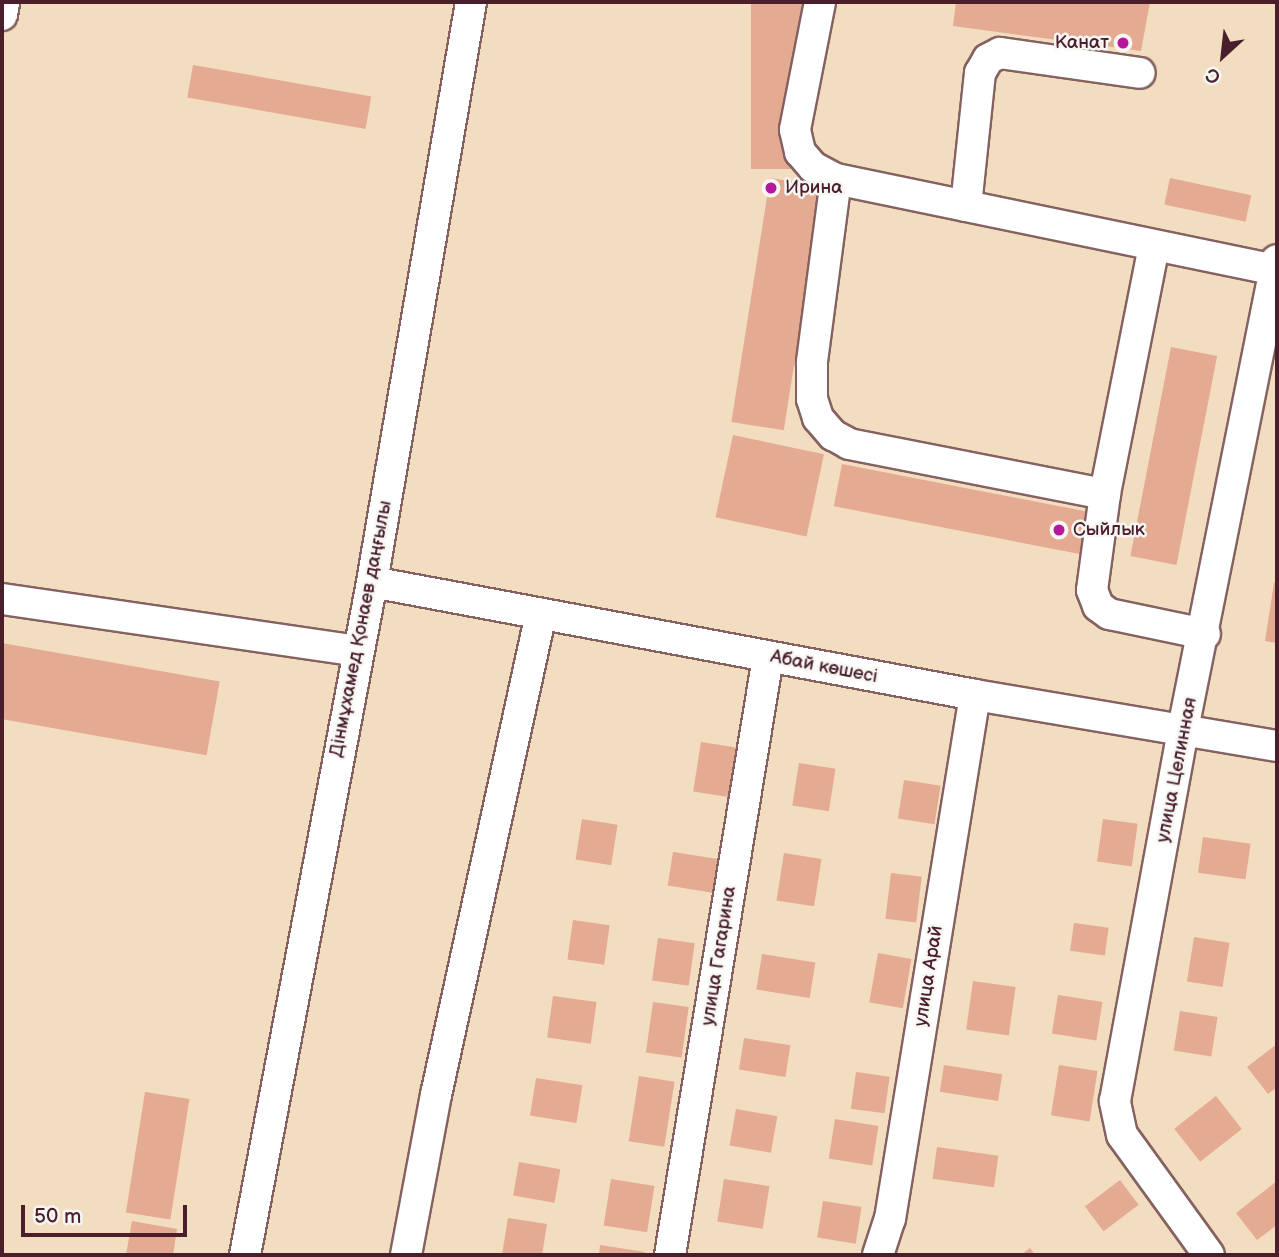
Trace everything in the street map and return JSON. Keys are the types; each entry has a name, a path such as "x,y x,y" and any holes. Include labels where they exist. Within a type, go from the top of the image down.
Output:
{"street":[{"path":"2,15 4,2"},
{"name":"Дінмұхамед Қонаев даңғылы","path":"245,1255 356,651 372,582 471,2"},
{"path":"820,2 795,130 805,161 836,179 1154,246 1276,265"},
{"path":"966,206 980,73 993,55 1000,53 1140,73"},
{"path":"836,179 812,362 812,399 818,418 833,435 849,444 1105,494"},
{"path":"1154,246 1105,494 1092,590 1098,606 1109,614 1205,634"},
{"name":"улица Целинная","path":"1209,1255 1122,1135 1115,1101 1183,729 1205,634 1276,265"},
{"name":"Абай көшесі","path":"372,582 975,695 1277,746"},
{"path":"2,599 356,651"},
{"path":"407,1255 436,1095 541,614"},
{"name":"улица Гагарина","path":"670,1255 768,657"},
{"name":"улица Арай","path":"888,1249 975,695"}],"building":[{"path":"751,2 803,2 803,169 751,169"},
{"path":"956,2 1150,2 1141,51 953,26"},
{"path":"193,65 371,96 366,129 187,97"},
{"path":"770,178 822,186 784,430 731,422"},
{"path":"1170,178 1251,195 1246,222 1164,204"},
{"path":"1171,347 1217,356 1176,565 1130,556"},
{"path":"733,435 824,454 807,537 716,517"},
{"path":"842,464 1089,512 1081,554 834,506"},
{"path":"1274,583 1277,584 1277,643 1265,641"},
{"path":"2,643 220,681 207,755 2,719"},
{"path":"701,742 738,748 730,797 693,791"},
{"path":"799,763 836,769 829,811 792,805"},
{"path":"904,780 941,786 934,824 898,819"},
{"path":"582,819 618,825 611,865 576,859"},
{"path":"1103,819 1138,824 1132,866 1097,862"},
{"path":"1203,837 1251,844 1246,879 1198,873"},
{"path":"673,852 719,859 714,893 668,886"},
{"path":"784,853 822,859 814,906 776,900"},
{"path":"891,873 922,877 916,922 885,919"},
{"path":"573,920 610,925 604,965 567,960"},
{"path":"1074,923 1109,928 1105,956 1070,951"},
{"path":"1194,937 1230,943 1223,987 1187,981"},
{"path":"658,938 695,943 689,986 652,981"},
{"path":"878,953 911,959 903,1008 869,1002"},
{"path":"762,954 815,962 810,998 756,990"},
{"path":"973,981 1016,987 1009,1036 966,1030"},
{"path":"1058,995 1102,1002 1096,1041 1052,1034"},
{"path":"553,996 597,1002 591,1044 547,1038"},
{"path":"653,1002 689,1007 682,1058 646,1053"},
{"path":"1180,1011 1218,1017 1211,1056 1174,1051"},
{"path":"744,1038 790,1045 785,1077 739,1070"},
{"path":"1277,1044 1277,1087 1268,1094 1247,1067"},
{"path":"944,1065 1002,1074 998,1101 940,1092"},
{"path":"1059,1065 1098,1071 1090,1121 1051,1115"},
{"path":"856,1072 890,1077 885,1113 851,1109"},
{"path":"639,1076 675,1082 664,1147 629,1141"},
{"path":"536,1078 582,1085 576,1123 530,1116"},
{"path":"145,1092 189,1099 170,1220 126,1212"},
{"path":"1216,1096 1242,1129 1200,1162 1174,1129"},
{"path":"736,1109 777,1116 771,1153 730,1145"},
{"path":"835,1119 878,1126 872,1165 829,1159"},
{"path":"937,1147 998,1156 994,1187 933,1179"},
{"path":"519,1162 560,1169 554,1203 513,1195"},
{"path":"611,1179 654,1186 647,1232 604,1225"},
{"path":"724,1179 769,1186 763,1229 717,1221"},
{"path":"1120,1180 1139,1205 1104,1231 1085,1206"},
{"path":"1277,1181 1277,1225 1257,1240 1236,1213"},
{"path":"823,1201 862,1207 856,1244 817,1238"},
{"path":"508,1218 547,1224 542,1255 502,1255"},
{"path":"132,1221 177,1229 173,1255 126,1255"},
{"path":"600,1245 645,1252 644,1255 599,1255"},
{"path":"1030,1248 1035,1255 1021,1255"}],"place":[{"name":"Канат","path":"1123,43"},
{"name":"Ирина","path":"771,188"},
{"name":"Сыйлык","path":"1059,530"}]}
